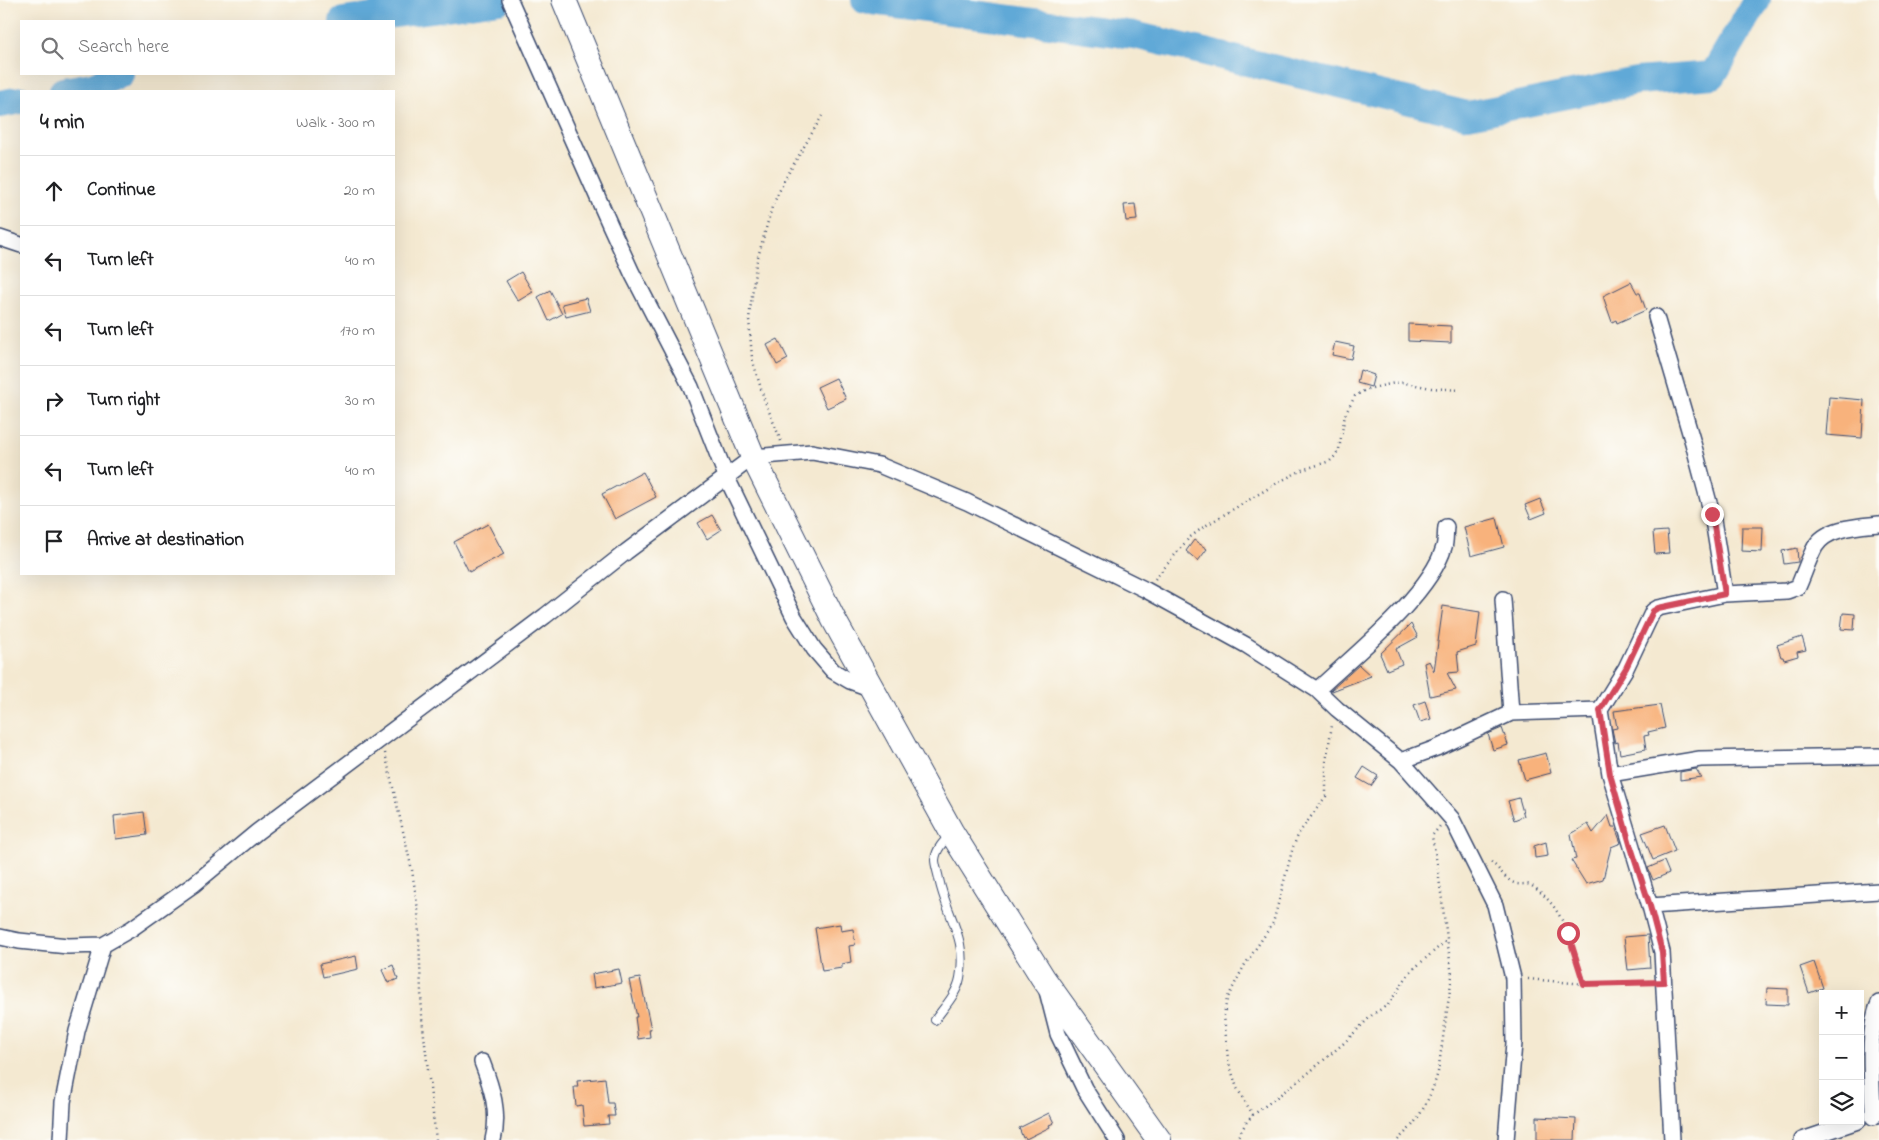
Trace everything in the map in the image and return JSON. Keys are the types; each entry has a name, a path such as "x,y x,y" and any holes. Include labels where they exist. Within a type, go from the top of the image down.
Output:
{"highway":[{"path":"564,0 753,457 834,620 952,833 1043,978 1159,1140"}],"street":[{"path":"510,0 628,265 691,387 726,476 774,579 814,649 833,671 850,681 872,689"},
{"path":"0,238 20,245"},
{"path":"1656,318 1712,514 1725,594"},
{"path":"0,937 18,941 68,946 104,945 131,929 193,885 257,832 753,457 812,452 879,465 967,502 1146,590 1246,645 1317,690 1337,709 1401,760 1452,819 1495,905 1513,978 1514,1043 1506,1140"},
{"path":"1672,1140 1662,952 1610,774 1600,710 1626,668 1653,611 1658,608 1725,594 1787,591 1798,587 1820,540 1848,527 1879,524"},
{"path":"1317,690 1411,600 1435,566 1444,546 1446,527"},
{"path":"1502,599 1511,713"},
{"path":"1401,760 1439,747 1511,713 1600,710"},
{"path":"1610,774 1700,759 1879,756"},
{"path":"1650,906 1879,891"},
{"path":"61,1140 63,1102 77,1031 104,945"},
{"path":"1043,978 1058,1034 1084,1088 1118,1140"},
{"path":"1802,1140 1868,1119 1872,1032 1874,1013 1879,1004"},
{"path":"482,1062 491,1085 496,1108 495,1131 492,1140"}],"lane":[{"path":"935,1020 951,999 960,979 962,952 956,925 941,886 935,860 941,844 952,833"}],"path":[{"path":"787,454 764,399 752,358 749,319 756,264 772,207 785,179 822,116"},
{"path":"1146,590 1189,538 1279,482 1302,470 1330,461 1339,449 1345,415 1355,396 1367,389 1400,382 1431,388 1460,390"},
{"path":"1253,1115 1237,1088 1228,1060 1224,1016 1227,999 1244,966 1273,923 1293,848 1299,833 1326,796 1326,762 1329,738 1337,709"},
{"path":"382,739 412,870 418,910 422,1018 436,1140"},
{"path":"1398,1140 1414,1123 1422,1110 1438,1072 1452,976 1432,836 1436,829 1452,819"},
{"path":"1470,855 1491,862 1514,883 1531,885 1554,907 1563,920 1584,984"},
{"path":"1236,1140 1253,1115 1306,1075 1344,1043 1373,1014 1388,1005 1410,972 1447,940"},
{"path":"1513,978 1584,984 1664,982"}],"building":[{"path":"1135,204 1137,220 1126,221 1124,205"},
{"path":"521,272 533,292 518,301 506,281"},
{"path":"1631,282 1637,293 1640,293 1646,310 1617,323 1616,320 1612,322 1603,296"},
{"path":"550,290 562,314 549,321 538,297"},
{"path":"586,298 590,311 566,317 562,304"},
{"path":"1408,324 1451,326 1451,343 1408,341"},
{"path":"778,339 788,359 777,365 767,345"},
{"path":"1335,342 1354,346 1351,359 1332,355"},
{"path":"1360,370 1374,375 1371,387 1357,383"},
{"path":"836,378 846,399 827,408 817,387"},
{"path":"1829,397 1864,400 1862,438 1826,435"},
{"path":"643,472 656,497 615,519 602,494"},
{"path":"1540,499 1546,513 1531,519 1525,505"},
{"path":"712,515 721,530 707,539 698,523"},
{"path":"1497,518 1504,547 1471,556 1464,527"},
{"path":"488,524 504,554 469,572 454,542"},
{"path":"1742,527 1763,527 1762,552 1741,551"},
{"path":"1667,531 1669,553 1655,554 1653,532"},
{"path":"1194,540 1207,549 1198,561 1186,551"},
{"path":"1797,548 1798,562 1784,564 1782,551"},
{"path":"1443,606 1480,612 1476,646 1457,652 1459,672 1447,673 1456,690 1430,696 1424,663 1429,661 1434,671"},
{"path":"1843,613 1855,614 1854,630 1841,629"},
{"path":"1411,624 1418,637 1396,649 1402,664 1387,670 1380,654"},
{"path":"1802,637 1806,650 1797,652 1798,656 1784,660 1777,645"},
{"path":"1359,665 1371,676 1331,690"},
{"path":"1425,701 1431,719 1420,722 1414,705"},
{"path":"1660,705 1665,728 1648,732 1649,735 1644,736 1646,749 1620,754 1618,742 1615,743 1612,729 1617,728 1614,711"},
{"path":"1502,728 1508,745 1493,750 1488,734"},
{"path":"1546,753 1551,773 1525,780 1519,760"},
{"path":"1364,767 1378,776 1371,786 1357,778"},
{"path":"1696,769 1701,777 1680,780 1680,772"},
{"path":"1519,798 1524,816 1514,820 1508,801"},
{"path":"144,812 147,835 116,839 114,816"},
{"path":"1608,815 1621,843 1611,847 1603,879 1586,884 1571,860 1576,859 1571,834 1588,824 1593,833"},
{"path":"1665,825 1675,851 1653,860 1642,833"},
{"path":"1546,842 1548,856 1535,858 1534,846"},
{"path":"1664,861 1669,873 1653,880 1648,868"},
{"path":"840,924 841,931 853,929 855,945 849,946 851,962 842,964 842,968 822,971 815,928"},
{"path":"1648,935 1650,968 1628,970 1624,937"},
{"path":"356,956 358,969 323,977 320,964"},
{"path":"1814,962 1823,988 1809,993 1800,967"},
{"path":"393,965 398,979 388,983 382,970"},
{"path":"619,969 622,983 594,988 592,974"},
{"path":"640,978 651,1029 649,1029 650,1037 638,1039 635,1017 637,1017 629,980"},
{"path":"1767,988 1788,989 1788,1005 1766,1004"},
{"path":"605,1078 608,1103 613,1103 615,1116 608,1116 609,1124 584,1126 582,1105 576,1106 574,1087 578,1087 577,1081"},
{"path":"1049,1113 1054,1123 1049,1125 1050,1127 1026,1139 1025,1137 1023,1138 1019,1128"},
{"path":"1537,1117 1576,1119 1575,1140 1537,1140"}],"waterway":[{"path":"350,20 499,0"},
{"path":"865,0 1134,35 1468,115 1637,81 1713,75 1757,0"},
{"path":"69,90 92,86 118,75"},
{"path":"0,104 20,100"}],"route":[{"path":"1568,933 1584,984 1664,982 1662,952 1610,774 1600,710 1626,668 1653,611 1658,608 1725,594 1712,514"}]}
